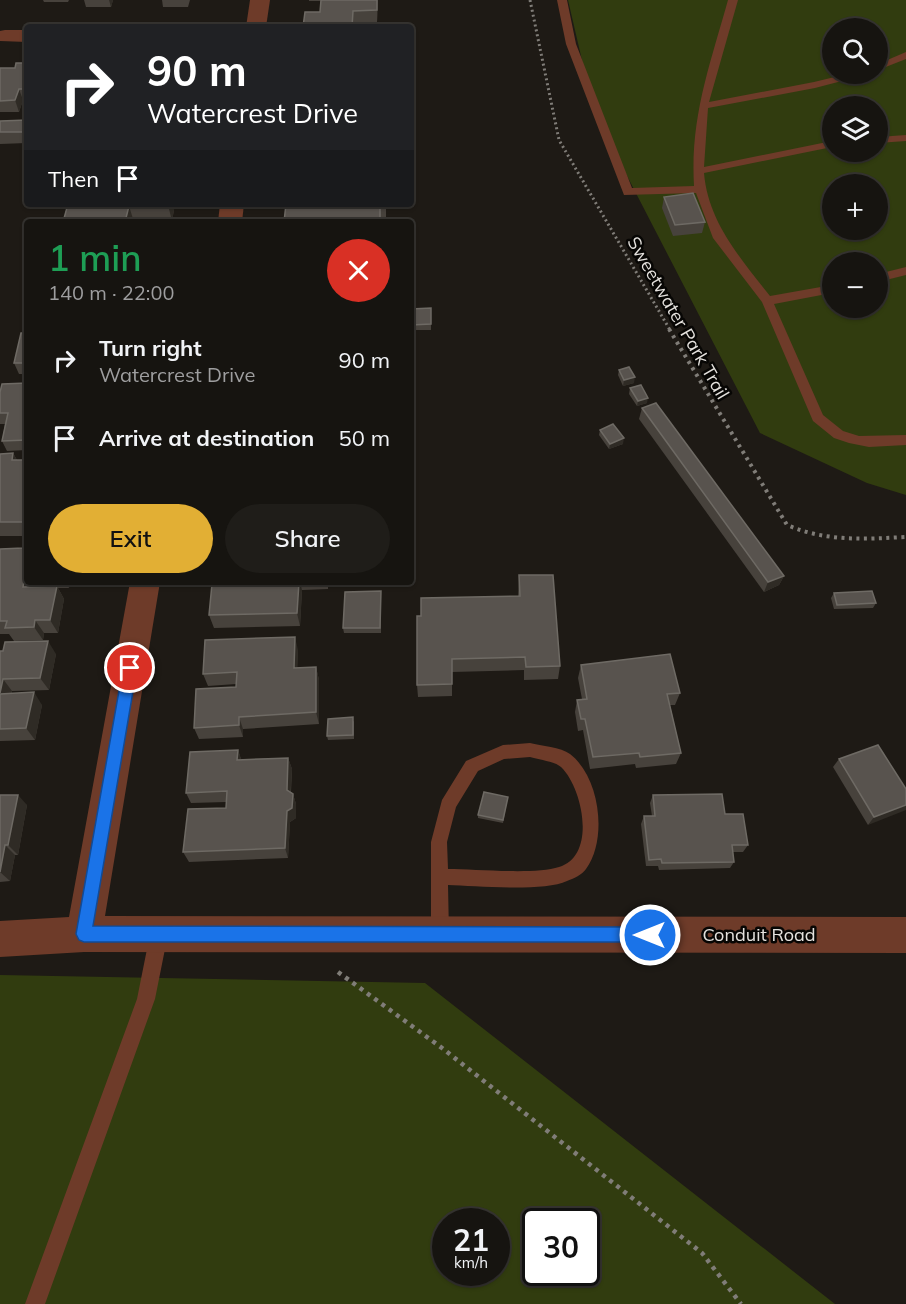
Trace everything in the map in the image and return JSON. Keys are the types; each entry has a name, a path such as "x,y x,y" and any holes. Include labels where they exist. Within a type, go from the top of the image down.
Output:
{"street":[{"path":"256,24 260,0"},
{"path":"4,36 24,36"},
{"path":"84,934 144,585"},
{"name":"Conduit Road","path":"0,939 84,934 906,935"}],"lane":[{"path":"562,0 571,44 628,192 700,189"},
{"path":"733,0 703,106 699,171 700,189 719,238 767,301 818,418 828,428 850,441 864,444 906,440"},
{"path":"888,63 906,55"},
{"path":"703,106 822,83"},
{"path":"888,139 906,138"},
{"path":"699,171 822,146"},
{"path":"888,276 906,271"},
{"path":"767,301 822,291"},
{"path":"440,877 538,878 563,875 580,864 589,843 590,806 580,780 564,759 530,750 503,752 472,766 448,805 439,842 440,934"},
{"path":"35,1304 146,999 159,934"}],"path":[{"name":"Sweetwater Park Trail","path":"530,0 559,140 710,400 787,525 808,536 832,541 906,537"},
{"path":"330,965 442,1048 702,1253 741,1304"}],"green space":[{"path":"568,0 906,0 906,495 867,483 760,433 594,112"},
{"path":"0,975 425,983 835,1304 0,1304"}],"building":[{"path":"321,0 377,0 377,10 353,11 352,24 303,24 305,12 320,12"},
{"path":"16,63 24,63 24,89 19,89 15,100 0,101 0,68 15,68"},
{"path":"24,120 24,132 0,132 0,121"},
{"path":"693,193 705,222 675,225 664,197"},
{"path":"67,207 129,207 126,219 64,219"},
{"path":"286,207 380,207 380,219 284,219"},
{"path":"431,308 431,324 414,325 414,309"},
{"path":"21,333 24,333 24,363 14,363"},
{"path":"629,367 635,377 624,380 619,370"},
{"path":"24,383 24,440 2,441 8,413 0,413 2,384"},
{"path":"641,385 648,398 638,401 630,388"},
{"path":"656,403 784,576 768,582 642,408"},
{"path":"613,424 624,438 610,444 600,430"},
{"path":"13,453 12,460 24,460 24,522 0,522 0,454"},
{"path":"24,544 23,587 57,586 50,620 35,620 34,627 5,628 7,621 0,621 0,549 23,548"},
{"path":"519,575 553,575 560,666 526,667 525,657 452,659 452,684 417,685 417,616 421,616 421,598 520,596"},
{"path":"212,585 299,585 297,613 209,615"},
{"path":"381,591 380,628 343,628 345,592"},
{"path":"872,591 876,603 837,605 834,593"},
{"path":"295,637 294,668 316,667 316,712 239,717 239,725 194,728 196,689 236,687 237,672 203,674 205,640"},
{"path":"48,641 40,678 3,679 0,693 0,651 3,651 5,642"},
{"path":"670,654 680,693 667,694 681,753 640,757 639,753 593,757 585,719 581,719 577,700 587,699 581,665"},
{"path":"34,692 26,728 0,729 0,694"},
{"path":"353,717 353,735 327,736 328,719"},
{"path":"878,745 906,789 906,805 874,817 839,759"},
{"path":"238,750 237,760 288,758 287,790 293,794 292,808 287,811 285,848 183,852 188,809 226,808 227,791 186,793 190,752"},
{"path":"484,792 508,797 503,820 478,815"},
{"path":"722,794 725,814 743,814 748,845 732,845 734,862 662,863 661,859 649,860 644,816 655,816 653,795"},
{"path":"0,795 18,795 0,872"}],"route":[{"path":"130,668 84,934 650,935"}]}
